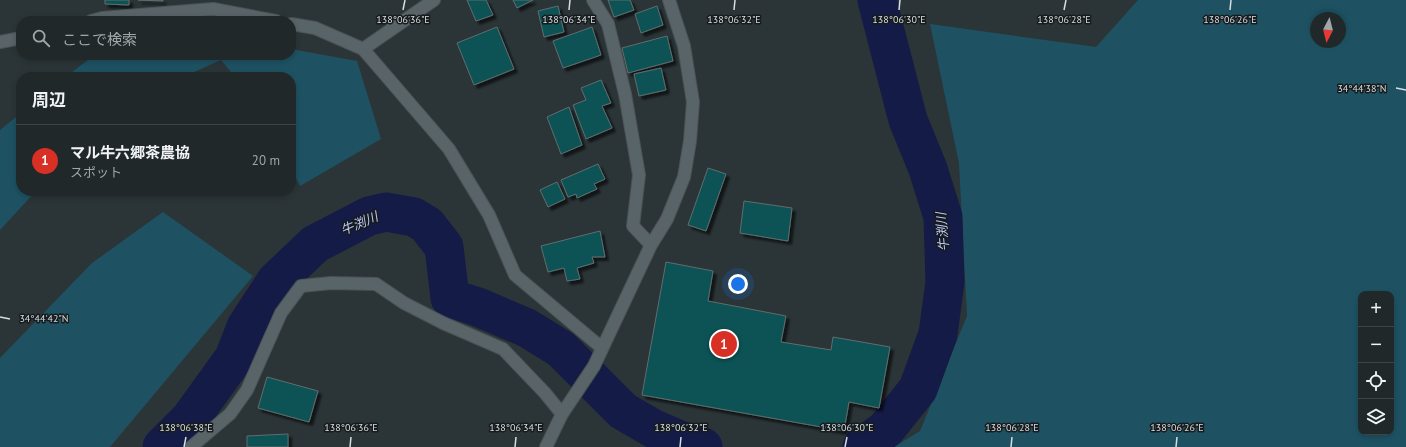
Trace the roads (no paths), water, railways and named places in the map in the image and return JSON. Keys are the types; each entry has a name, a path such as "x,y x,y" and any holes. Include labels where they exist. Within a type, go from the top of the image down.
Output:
{"street":[{"path":"363,49 434,0"},
{"path":"593,0 608,24 627,102 640,175 633,226 651,246"},
{"path":"546,447 569,402 594,366 651,246 667,219 684,177 690,141 693,102 684,46 669,0"},
{"path":"130,16 213,10 247,16"},
{"path":"296,25 315,28 363,49 449,149 489,215 515,275 602,348"},
{"path":"0,42 16,39"},
{"path":"191,447 230,414 247,390 281,313 301,286 331,283 376,284 404,303 442,323 503,349 545,392 562,414"}],"waterway":[{"name":"牛渕川","path":"862,447 886,429 918,389 938,334 945,282 943,217 928,169 908,120 877,0"},
{"name":"牛渕川","path":"162,447 190,419 234,358 246,327 276,281 315,244 369,216 386,212 414,217 427,225 444,247 450,298 478,307 527,328 561,349 623,411 654,429 682,441 703,447"}],"place":[{"name":"マル牛六郷茶農協","path":"724,344"}]}
